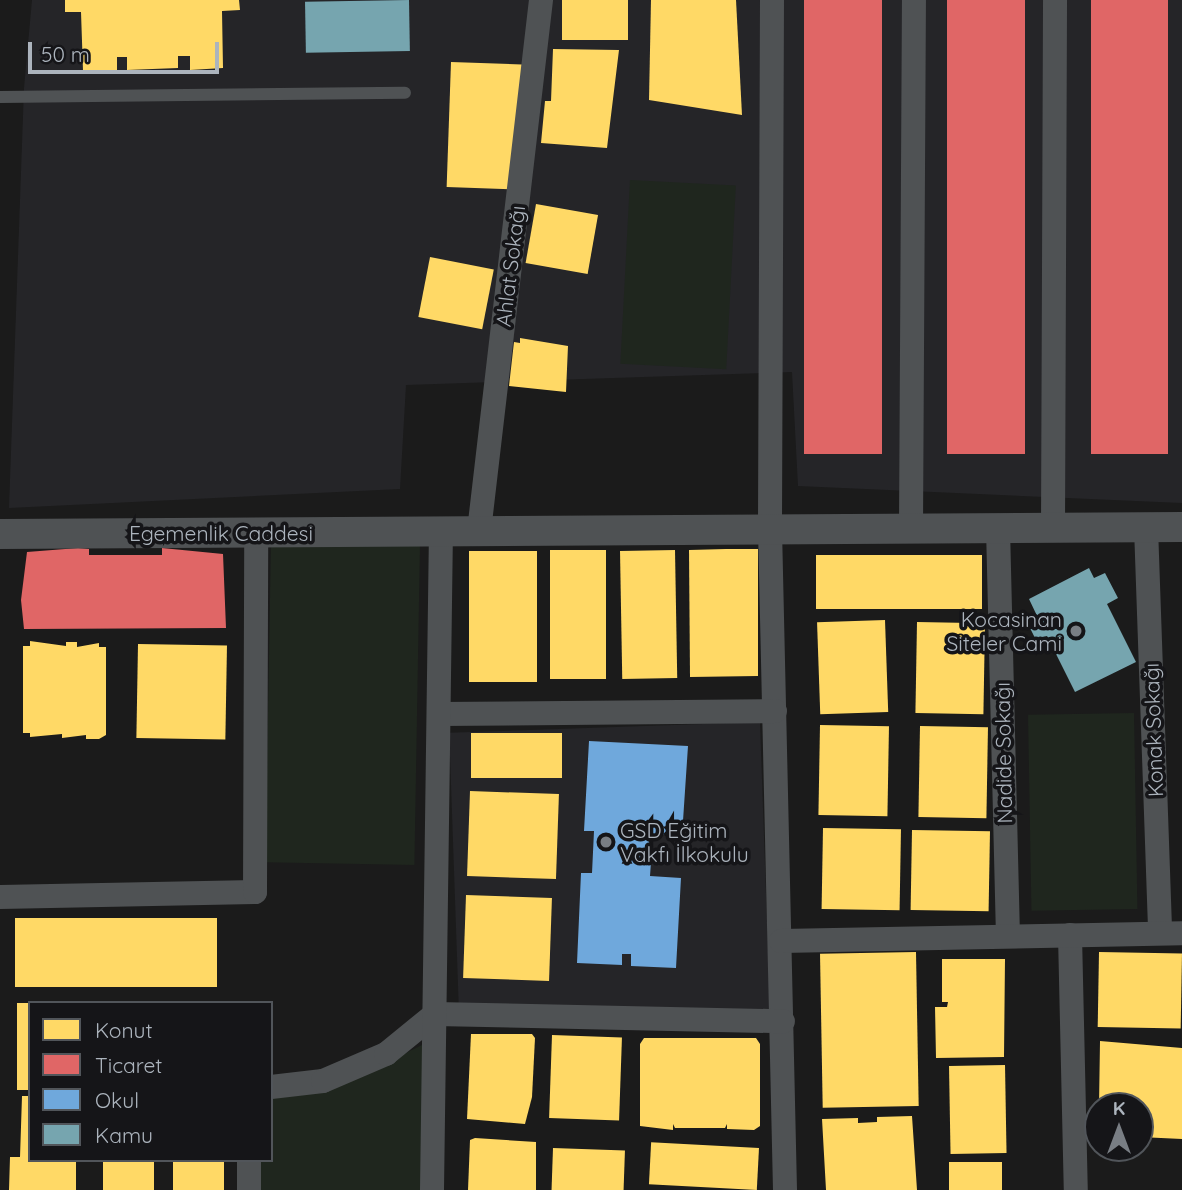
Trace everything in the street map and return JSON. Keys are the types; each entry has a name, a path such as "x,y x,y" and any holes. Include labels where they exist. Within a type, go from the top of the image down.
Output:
{"street":[{"name":"Ahlat Sokağı","path":"479,531 541,0"},
{"path":"772,0 770,529 785,1190"},
{"path":"911,528 914,0"},
{"path":"1053,528 1055,0"},
{"name":"Konak Sokağı","path":"1146,527 1171,933"},
{"name":"Egemenlik Caddesi","path":"0,534 1182,527"},
{"name":"Nadide Sokağı","path":"998,528 1008,936"},
{"path":"432,1190 441,531"},
{"path":"0,897 255,892 256,532"},
{"path":"439,714 775,710"},
{"path":"781,942 1171,933"},
{"path":"1070,935 1076,1190"},
{"path":"273,1087 323,1080 386,1054 435,1014 783,1021"},
{"path":"249,1162 249,1190"}],"lane":[{"path":"0,97 405,93"}],"shaded area":[{"path":"32,0 1182,0 1182,503 798,486 792,372 406,385 400,489 9,508 24,88"},
{"path":"630,180 736,186 726,369 620,364"},
{"path":"271,540 420,543 414,865 265,862"},
{"path":"1134,713 1137,909 1031,911 1028,715"},
{"name":"GSD Eğitim Vakfı İlkokulu","path":"760,722 770,1009 459,1020 449,733"},
{"path":"424,1044 421,1190 257,1190 257,1162 273,1162 273,1094 333,1089"}],"building: Konut":[{"path":"65,0 239,0 240,10 222,11 223,68 190,70 190,56 178,56 178,68 127,70 127,57 117,57 117,70 83,71 81,12 65,12"},
{"path":"562,0 628,0 628,40 562,40"},
{"path":"651,0 736,0 742,115 649,100"},
{"path":"553,49 619,50 607,148 541,143 545,101 551,101"},
{"path":"451,62 522,64 518,189 447,187"},
{"path":"536,204 598,215 588,274 526,263"},
{"path":"430,257 494,269 482,329 418,317"},
{"path":"520,338 568,346 566,392 509,386 514,342 520,343"},
{"path":"758,549 758,676 690,677 689,550"},
{"path":"550,550 606,550 606,679 550,679"},
{"path":"675,550 677,678 622,679 620,551"},
{"path":"469,551 537,551 537,682 469,682"},
{"path":"816,555 982,555 982,609 816,609"},
{"path":"885,620 888,712 820,714 817,622"},
{"path":"917,622 985,623 983,714 915,713"},
{"path":"30,641 66,646 66,642 77,642 77,647 99,643 99,647 106,647 106,735 99,739 86,739 86,735 62,738 62,734 30,737 30,733 23,733 23,646 30,646"},
{"path":"138,644 227,646 225,740 136,738"},
{"path":"820,725 889,726 887,816 818,815"},
{"path":"920,726 988,727 986,818 918,817"},
{"path":"471,733 562,733 562,778 471,778"},
{"path":"470,791 559,794 556,879 467,876"},
{"path":"823,828 901,829 900,910 822,909"},
{"path":"912,830 990,831 989,911 911,910"},
{"path":"466,895 552,898 549,981 463,978"},
{"path":"15,918 217,918 217,987 15,987"},
{"path":"916,952 919,1106 823,1108 820,954"},
{"path":"1099,952 1182,953 1181,1028 1098,1027"},
{"path":"942,959 1005,959 1004,1057 936,1058 935,1007 947,1007 948,1002 942,1002"},
{"path":"17,1003 28,1003 28,1090 17,1090"},
{"path":"471,1034 532,1034 535,1038 532,1097 525,1124 467,1119"},
{"path":"552,1035 622,1037 619,1120 549,1118"},
{"path":"644,1038 756,1038 760,1044 760,1126 754,1130 727,1129 727,1124 725,1128 675,1128 673,1124 673,1130 640,1126 640,1044"},
{"path":"1100,1041 1182,1048 1182,1139 1154,1138 1154,1092 1099,1092"},
{"path":"1005,1065 1007,1153 951,1154 949,1066"},
{"path":"22,1096 28,1096 28,1162 76,1162 76,1190 9,1190 10,1157 20,1157"},
{"path":"912,1116 917,1190 826,1190 822,1119 858,1118 858,1123 877,1122 877,1117"},
{"path":"475,1138 536,1142 536,1190 468,1190 470,1140"},
{"path":"651,1142 759,1148 757,1190 649,1184"},
{"path":"553,1148 625,1151 624,1190 552,1190"},
{"path":"103,1162 154,1162 154,1190 103,1190"},
{"path":"173,1162 224,1162 224,1190 173,1190"},
{"path":"949,1162 1002,1162 1002,1190 949,1190"}],"building: Ticaret":[{"path":"804,0 882,0 882,454 804,454"},
{"path":"947,0 1025,0 1025,454 947,454"},
{"path":"1091,0 1168,0 1168,454 1091,454"},
{"path":"162,548 223,554 226,628 24,629 21,600 27,552 89,549 89,555 162,555"}],"building: Okul":[{"path":"589,741 688,746 682,836 653,834 650,876 681,878 676,968 631,966 631,954 622,954 622,965 577,963 581,873 592,873 594,831 584,831"}],"building: Kamu":[{"path":"409,0 410,51 306,53 305,2"},
{"name":"Kocasinan Siteler Cami","path":"1089,568 1094,578 1105,573 1118,598 1107,604 1136,662 1075,692 1047,636 1036,640 1029,626 1039,620 1029,599"}],"place":[{"name":"Kocasinan Siteler Cami","path":"1076,631"},
{"name":"GSD Eğitim Vakfı İlkokulu","path":"606,842"}]}
